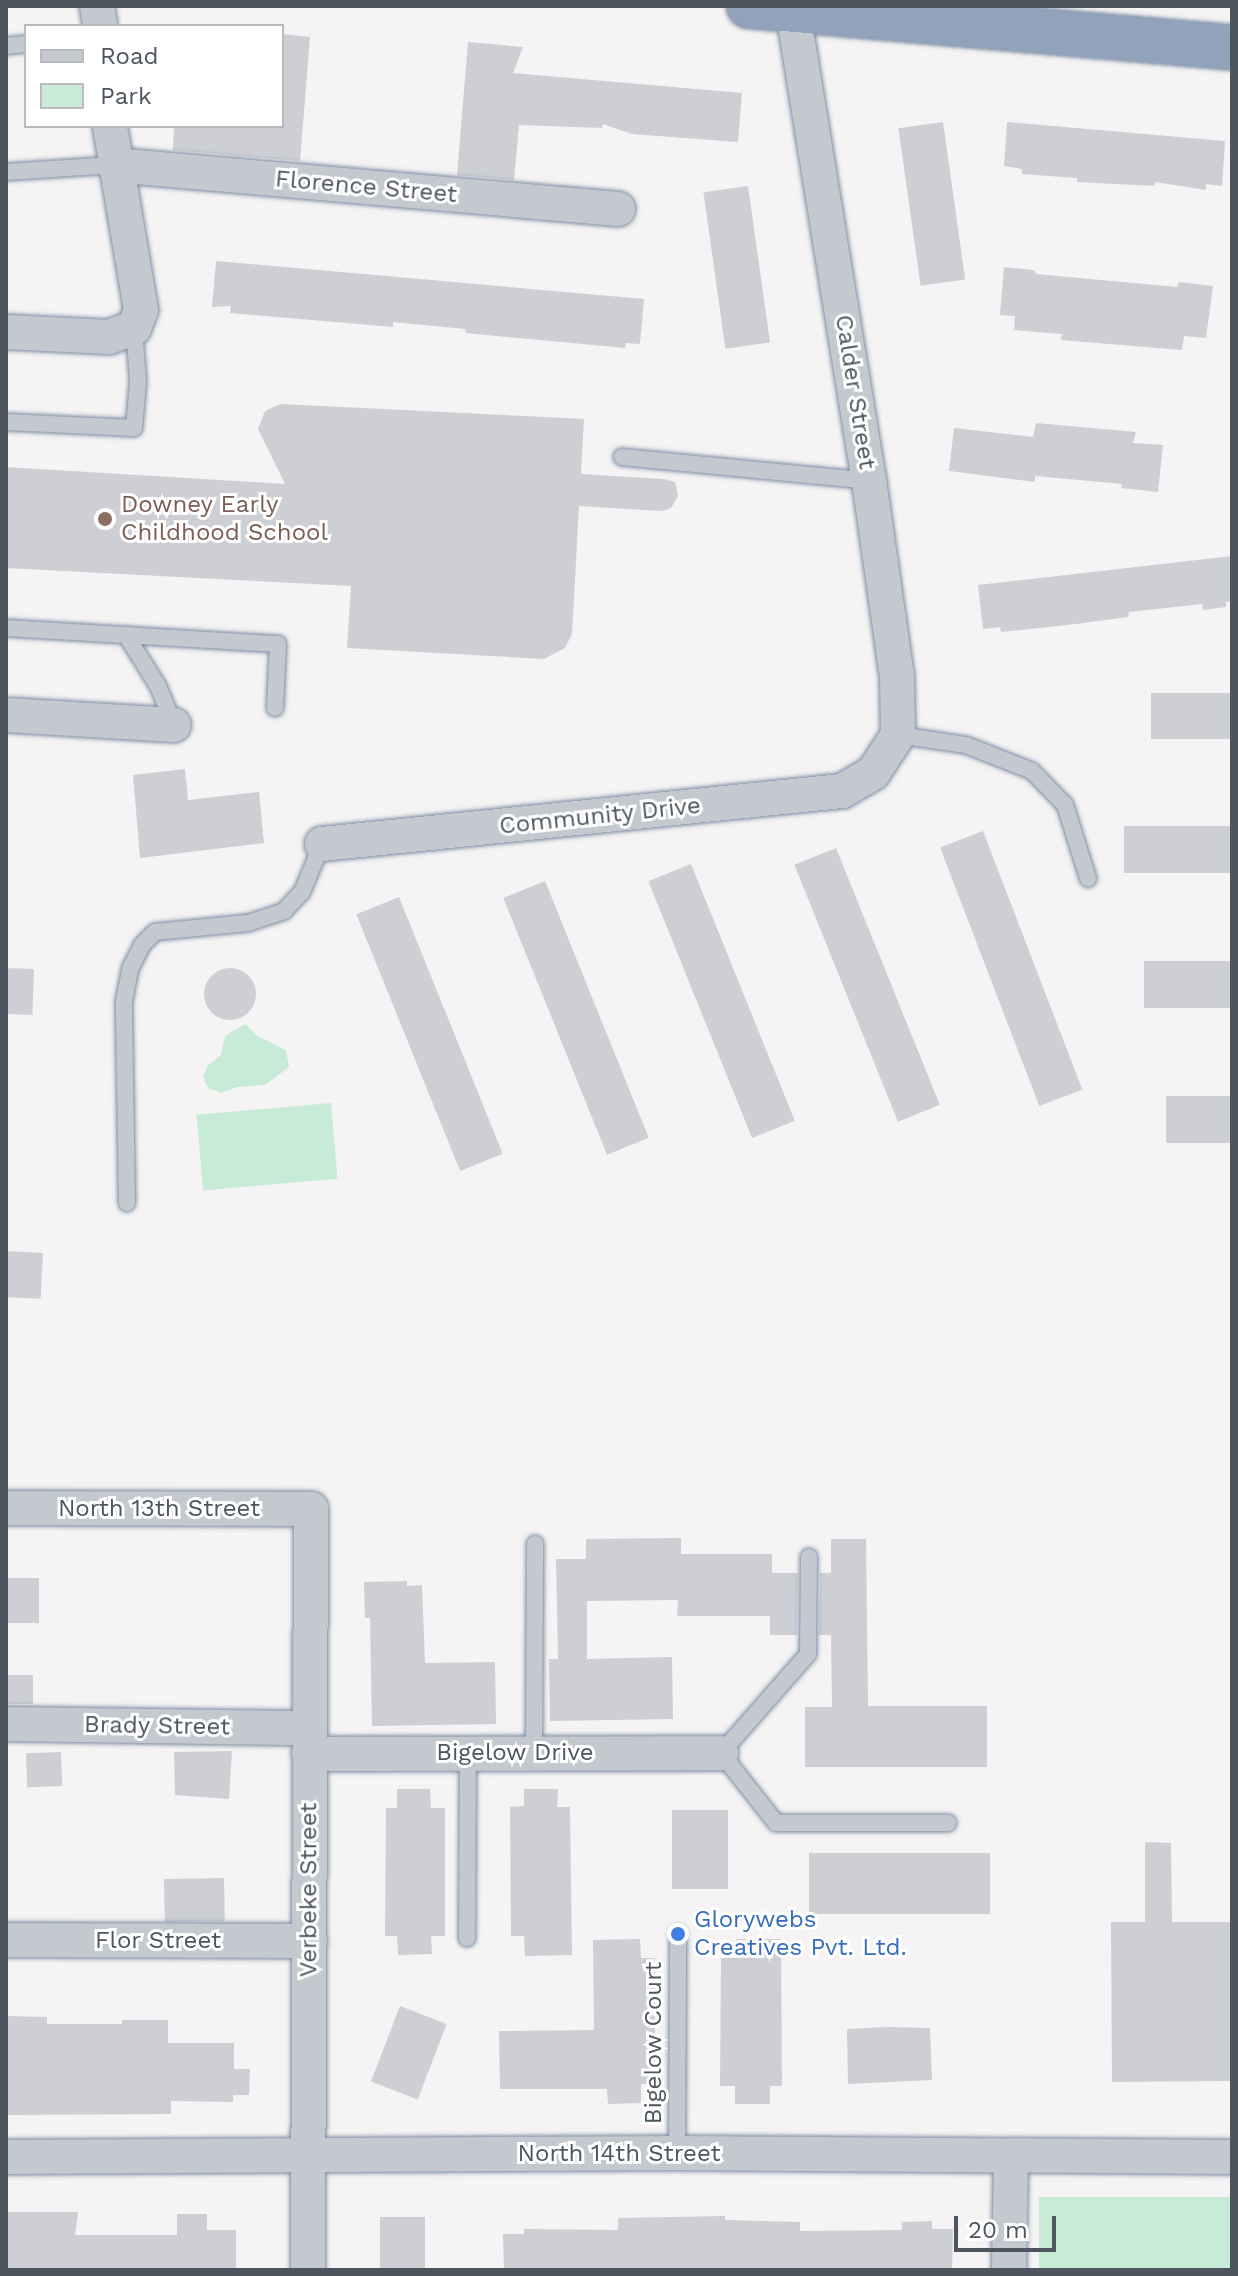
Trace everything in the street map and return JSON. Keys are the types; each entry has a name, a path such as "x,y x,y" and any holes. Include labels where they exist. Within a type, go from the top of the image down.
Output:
{"highway":[{"path":"749,6 1232,47"}],"street":[{"name":"Calder Street","path":"793,8 869,481 897,677 898,735"},
{"path":"6,332 109,337 134,328 141,310 114,165 110,128"},
{"name":"Florence Street","path":"114,165 618,209"},
{"path":"6,715 174,725"},
{"name":"Community Drive","path":"322,844 842,791 873,773 898,735"},
{"name":"North 13th Street","path":"6,1508 311,1509"},
{"name":"Verbeke Street","path":"308,2270 311,1509"},
{"name":"Brady Street","path":"6,1724 309,1741"},
{"name":"Bigelow Drive","path":"309,1741 468,1753 721,1753"},
{"name":"Flor Street","path":"6,1940 310,1941"},
{"name":"North 14th Street","path":"6,2157 677,2153 1011,2158 1232,2157"},
{"path":"1009,2270 1011,2158"}],"lane":[{"path":"6,172 114,165"},
{"path":"6,422 134,428 138,381 134,328"},
{"path":"622,457 869,481"},
{"path":"6,628 278,644 275,708"},
{"path":"126,635 158,686 174,725"},
{"path":"898,735 966,745 1032,771 1065,805 1088,878"},
{"path":"127,1203 124,1001 130,969 142,945 155,932 248,923 284,911 302,892 322,844"},
{"path":"534,1753 535,1544"},
{"path":"809,1557 808,1654 721,1753 776,1823 948,1823"},
{"path":"467,1938 468,1753"},
{"name":"Bigelow Court","path":"677,2153 678,1934"}],"green space":[{"path":"245,1024 259,1037 286,1050 289,1067 265,1085 237,1087 221,1093 208,1088 203,1077 207,1066 221,1055 225,1036"},
{"path":"331,1103 338,1179 203,1190 197,1115"},
{"path":"1039,2197 1232,2197 1232,2270 1039,2270"}],"building":[{"path":"284,34 310,37 300,161 173,150 174,128 284,128"},
{"path":"468,42 523,47 513,73 742,93 738,142 632,134 603,124 602,128 519,125 514,180 457,175"},
{"path":"943,122 965,279 921,286 898,128"},
{"path":"1007,122 1225,141 1222,186 1206,184 1206,190 1155,182 1154,186 1077,182 1077,178 1022,174 1022,169 1004,166"},
{"path":"748,186 770,342 725,349 703,192"},
{"path":"216,261 644,299 640,344 626,343 625,348 466,333 465,329 393,322 393,327 230,313 231,306 212,307"},
{"path":"1004,267 1034,270 1036,274 1177,287 1179,282 1213,286 1206,338 1184,336 1182,350 1061,340 1062,334 1014,330 1015,316 1000,315"},
{"path":"280,404 584,419 581,474 664,479 675,482 678,496 671,508 662,511 579,506 572,634 565,648 544,659 347,648 351,586 6,568 6,467 285,484 258,429 265,411"},
{"path":"1036,423 1136,432 1133,443 1163,445 1158,492 1121,488 1122,484 1035,476 1035,482 949,471 954,428 1033,437"},
{"path":"1232,556 1232,601 1226,602 1226,607 1203,610 1202,604 1129,612 1128,617 1076,624 1001,632 1000,627 983,629 978,585"},
{"path":"1151,693 1232,693 1232,739 1151,739"},
{"path":"185,769 188,800 259,792 264,843 140,858 133,775"},
{"path":"1124,826 1232,826 1232,873 1124,873"},
{"path":"983,831 1082,1090 1039,1106 940,847"},
{"path":"836,848 940,1105 898,1122 794,865"},
{"path":"691,864 795,1121 752,1138 648,881"},
{"path":"545,881 649,1138 607,1155 503,898"},
{"path":"399,897 503,1154 460,1171 356,914"},
{"path":"1144,961 1232,961 1232,1008 1144,1008"},
{"path":"6,968 34,969 32,1015 6,1014"},
{"path":"230,968 248,976 256,994 248,1012 230,1020 212,1012 204,994 212,976"},
{"path":"1166,1096 1232,1096 1232,1143 1166,1143"},
{"path":"6,1251 43,1253 41,1299 6,1297"},
{"path":"681,1538 681,1554 772,1554 772,1573 798,1573 797,1635 770,1635 770,1616 677,1616 678,1600 587,1601 587,1659 672,1657 673,1719 550,1721 549,1659 558,1659 556,1559 586,1559 586,1539"},
{"path":"831,1539 866,1539 868,1706 987,1706 987,1767 805,1767 805,1707 832,1707 831,1635 819,1635 820,1573 831,1573"},
{"path":"6,1578 39,1578 39,1623 6,1623"},
{"path":"407,1581 407,1586 422,1585 425,1663 495,1662 496,1724 372,1726 370,1618 365,1618 364,1582"},
{"path":"6,1675 33,1675 33,1704 6,1704"},
{"path":"232,1751 229,1799 175,1795 174,1752"},
{"path":"61,1752 62,1786 27,1787 26,1753"},
{"path":"397,1789 430,1789 431,1808 445,1808 445,1936 431,1936 432,1954 398,1955 397,1936 385,1936 386,1808 397,1808"},
{"path":"524,1789 558,1789 557,1807 570,1807 572,1955 525,1956 524,1936 511,1936 510,1807 524,1806"},
{"path":"672,1810 728,1810 728,1889 672,1889"},
{"path":"1145,1842 1171,1843 1172,1922 1232,1922 1232,2081 1112,2082 1111,1922 1145,1922"},
{"path":"809,1853 990,1853 990,1914 809,1914"},
{"path":"224,1878 225,1921 165,1922 164,1879"},
{"path":"640,1939 641,1958 655,1958 655,2085 641,2084 641,2103 608,2104 607,2089 500,2089 499,2031 594,2030 593,1940"},
{"path":"736,1939 781,1939 782,2086 770,2086 770,2104 735,2104 735,2086 720,2086 721,1958 736,1958"},
{"path":"400,2006 447,2024 418,2100 371,2082"},
{"path":"6,2016 47,2017 47,2024 122,2024 122,2020 168,2020 168,2043 234,2043 234,2069 250,2069 249,2095 233,2095 233,2102 171,2101 171,2114 6,2115"},
{"path":"930,2028 932,2080 848,2084 847,2029"},
{"path":"6,2212 78,2212 75,2235 177,2235 177,2214 207,2214 207,2230 236,2230 236,2270 6,2270"},
{"path":"725,2216 725,2220 800,2222 800,2231 902,2230 902,2222 932,2221 932,2229 953,2229 952,2270 504,2270 503,2234 524,2234 524,2229 618,2230 618,2218"},
{"path":"380,2217 425,2217 425,2270 380,2270"}],"place":[{"name":"Downey Early Childhood School","path":"105,519"},
{"name":"Glorywebs Creatives Pvt. Ltd.","path":"678,1934"}]}
